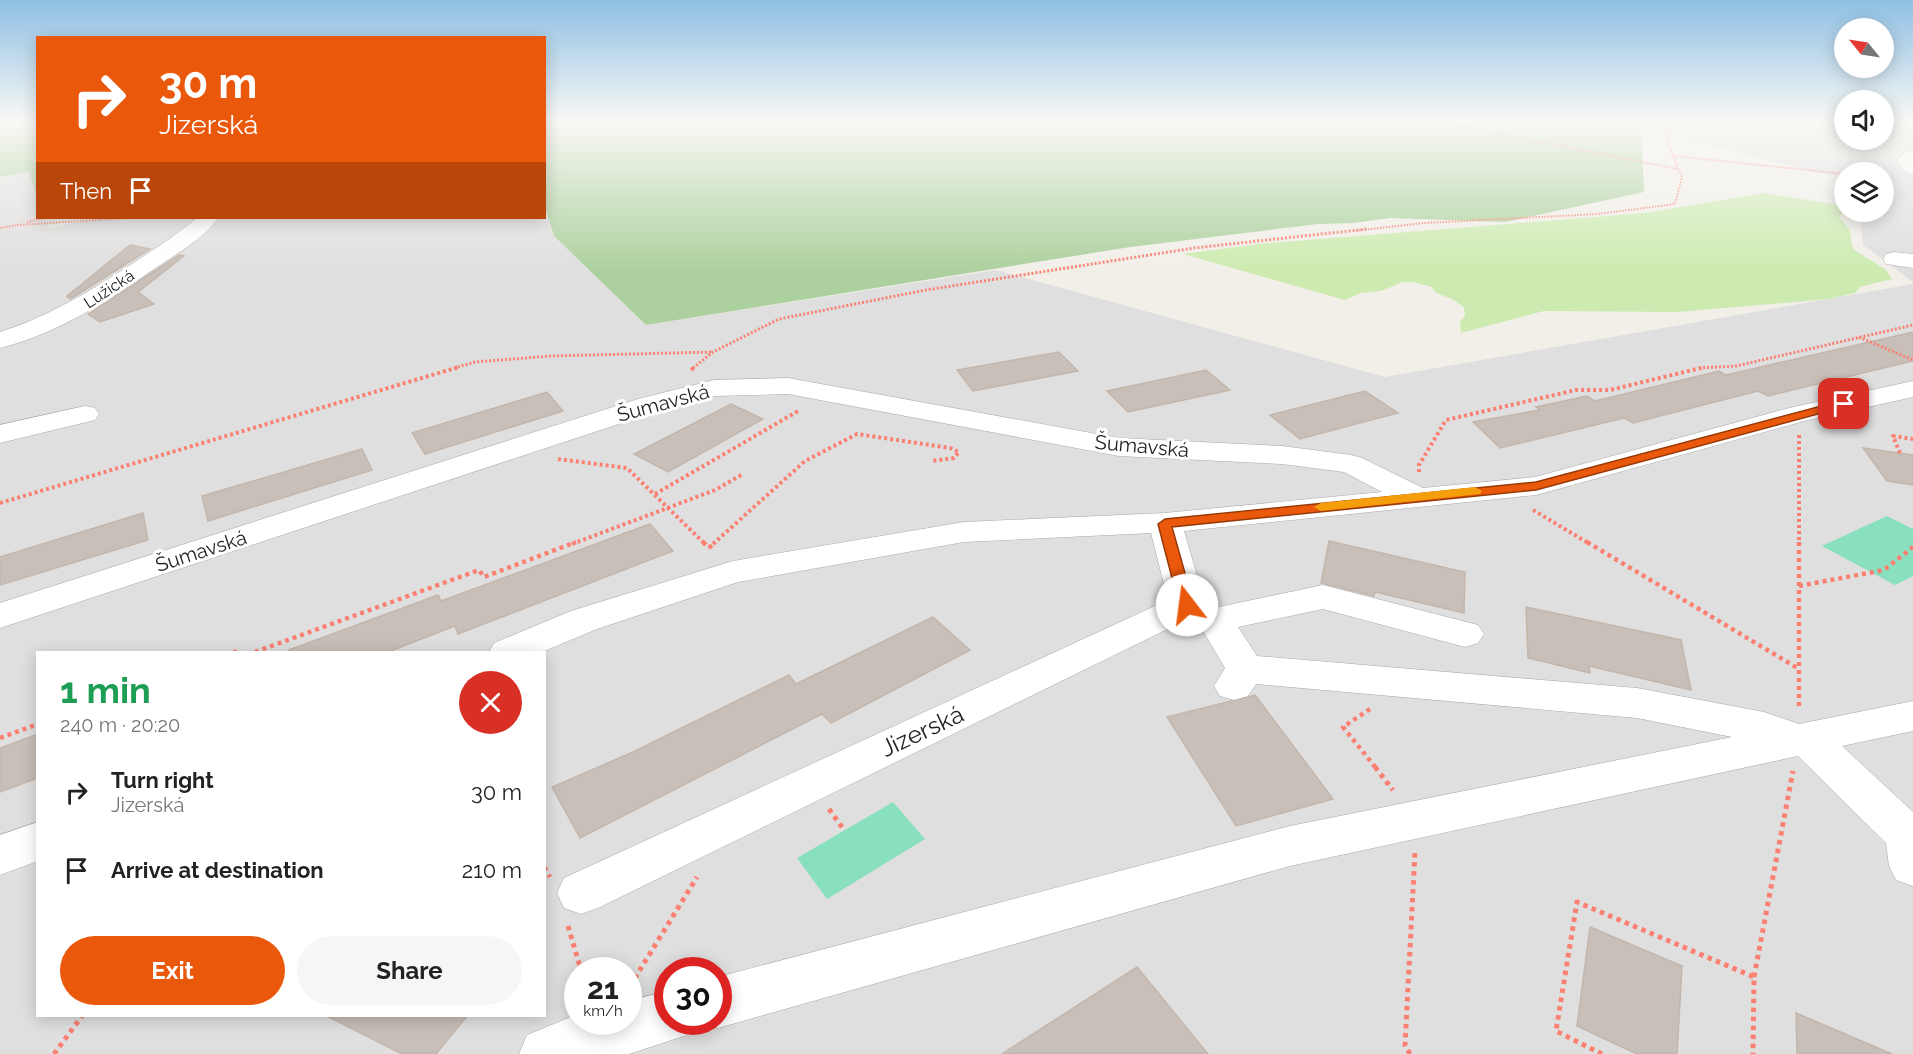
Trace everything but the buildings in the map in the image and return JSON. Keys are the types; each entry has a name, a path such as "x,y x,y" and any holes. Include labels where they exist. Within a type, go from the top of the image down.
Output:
{"street":[{"name":"Lužická","path":"0,340 37,328 79,309 201,224 226,219"},
{"name":"Šumavská","path":"0,616 648,405 714,388 788,386 1119,447 1282,455 1351,464 1417,497"},
{"path":"509,651 715,562 964,532 1165,524 1536,486 1799,414 1913,389"},
{"path":"0,434 85,414"},
{"path":"1165,524 1201,613 1239,678 1407,683 1637,704 1764,728 1803,739 1907,835 1913,866"},
{"name":"Jizerská","path":"574,907 1201,613 1264,608 1323,597 1465,634"},
{"path":"732,999 1290,846 1913,716"},
{"path":"0,855 36,842"},
{"path":"546,1054 564,1045 654,1021"}],"path":[{"path":"648,405 713,352 779,319 926,290 1194,248 1424,222 1598,214 1675,204 1682,177 1680,171"},
{"path":"1818,171 1834,173"},
{"path":"0,228 40,219"},
{"path":"17,225 113,219"},
{"path":"1417,497 1419,465 1446,420 1576,390 1610,390 1708,366 1736,366 1913,325"},
{"path":"1858,337 1913,360"},
{"path":"0,503 475,362 551,356 713,352"},
{"path":"655,494 829,394"},
{"path":"1753,1054 1754,976 1803,739 1799,669 1799,414"},
{"path":"544,439 560,461 627,468 669,507 715,562 805,461 857,434 950,448 959,452 954,458 931,461"},
{"path":"1900,453 1893,436 1913,439"},
{"path":"258,651 479,570 484,577 715,490 743,474"},
{"path":"1499,489 1799,669"},
{"path":"1799,586 1884,570 1913,547"},
{"path":"1407,683 1343,727 1416,820 1406,1045 1410,1054"},
{"path":"0,738 36,725"},
{"path":"642,966 701,871"},
{"path":"1602,1054 1556,1031 1576,902 1754,976"},
{"path":"574,907 580,957"},
{"path":"54,1054 81,1017"}],"shaded area":[{"path":"1813,171 1834,171 1834,176"},
{"path":"1894,171 1913,171 1913,282 1863,245 1861,222 1894,222"},
{"path":"29,172 36,193 36,219 45,219 49,228 94,219 546,219 546,210 554,236 646,325 996,270 1385,377 1913,284 1913,1054 0,1054 0,176"}],"green space":[{"path":"0,171 36,171 36,193 29,172 0,177"},
{"path":"546,171 1643,171 1644,192 1505,222 1390,218 1354,223 1318,224 1130,247 646,325 554,236 546,210"},
{"path":"1764,193 1834,204 1834,222 1844,222 1849,228 1853,249 1886,270 1892,279 1860,287 1855,293 1829,299 1678,312 1544,311 1461,333 1460,322 1465,315 1464,307 1436,293 1432,287 1403,282 1381,291 1361,293 1345,300 1183,254 1259,244 1644,213"},
{"path":"1887,516 1913,529 1913,576 1895,585 1822,546"},
{"path":"893,802 925,839 827,899 797,858"}],"slow traffic":[{"path":"1321,507 1475,491"}],"route":[{"path":"1187,605 1165,524 1536,486 1799,414 1844,404"}]}
